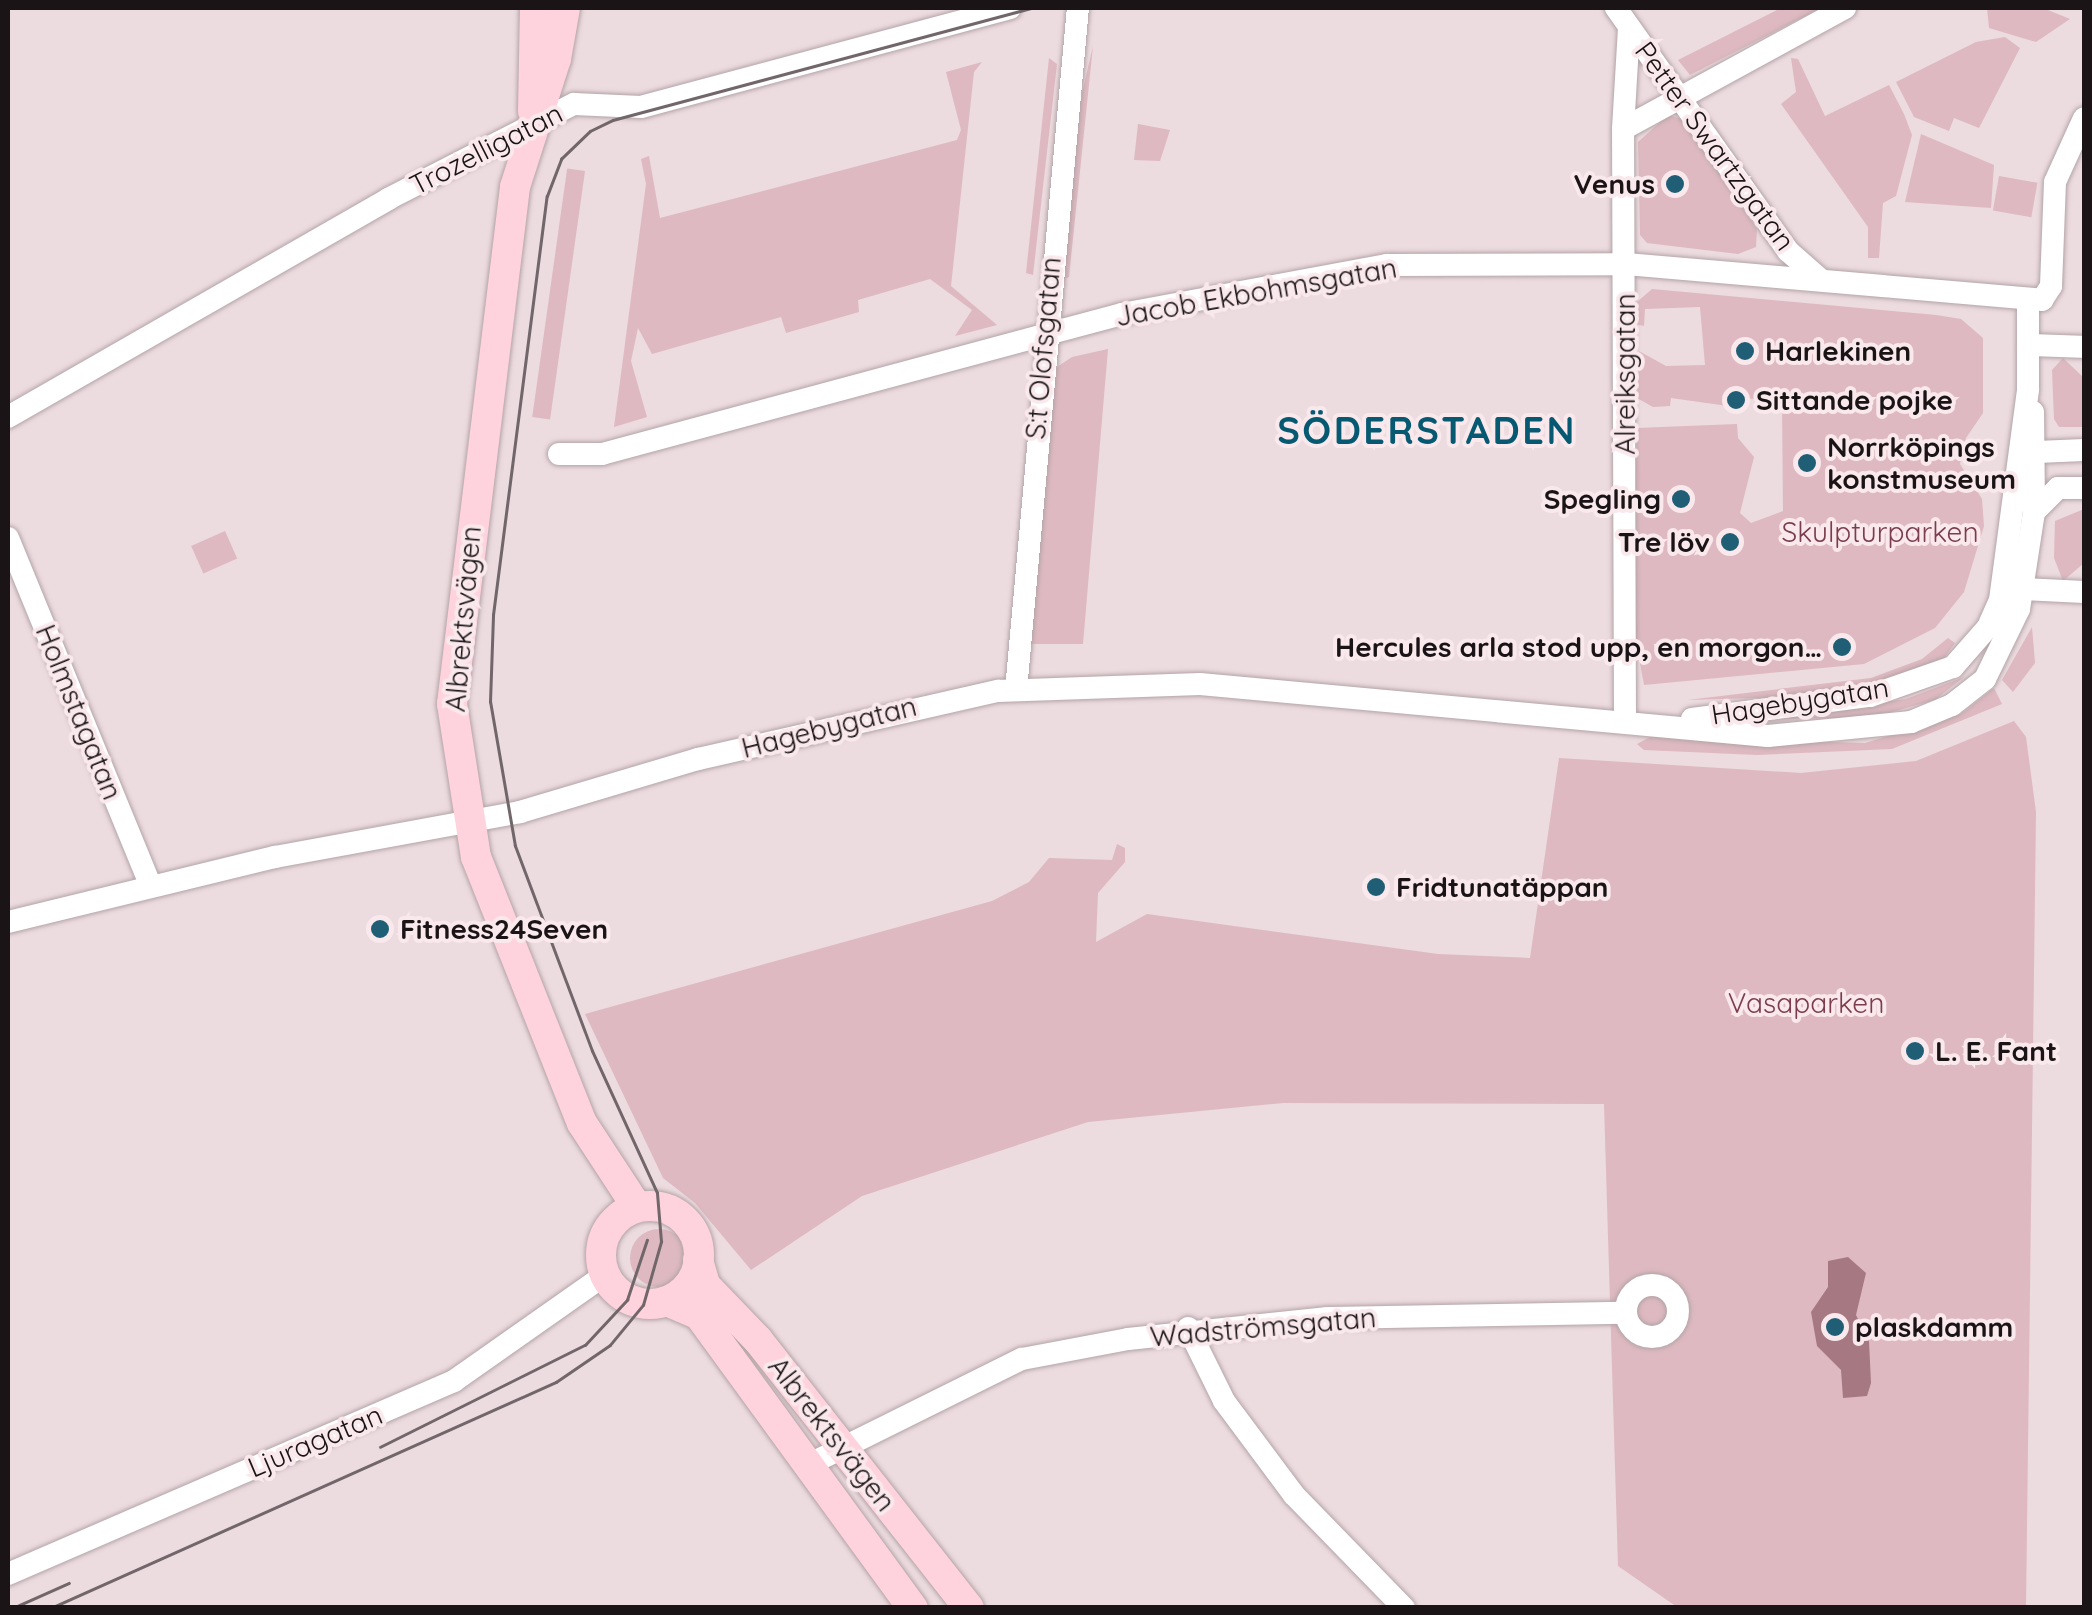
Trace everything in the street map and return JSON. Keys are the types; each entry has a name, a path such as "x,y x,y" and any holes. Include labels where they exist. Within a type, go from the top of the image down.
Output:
{"main road":[{"name":"Albrektsvägen","path":"535,8 530,50 535,124"},
{"name":"Albrektsvägen","path":"565,8 515,187 454,655 454,726 467,823 540,1029 597,1154 638,1207"},
{"name":"Albrektsvägen","path":"597,1154 610,1228"},
{"path":"660,1206 685,1220 698,1260 694,1278 669,1302 627,1300 605,1275 601,1259 610,1228 638,1207 660,1206"},
{"name":"Albrektsvägen","path":"698,1260 705,1285 758,1340 969,1608"},
{"name":"Albrektsvägen","path":"669,1302 699,1315 913,1608"}],"street":[{"name":"Trozelligatan","path":"8,416 388,198 574,104 641,107 1010,8"},
{"name":"S:t Olofsgatan","path":"1016,690 1044,334 1078,8"},
{"path":"1623,129 1846,8"},
{"name":"Petter Swartzgatan","path":"1622,17 1788,251 1821,280"},
{"name":"Alreiksgatan","path":"1622,17 1625,722"},
{"path":"2037,452 2028,389 2028,345 2035,300 2052,286 2055,182 2084,118"},
{"name":"Jacob Ekbohmsgatan","path":"559,454 602,454 1044,334 1387,266 1626,264 2035,300"},
{"path":"2028,345 2084,347"},
{"path":"2016,467 2028,389"},
{"path":"2016,467 2037,452 2084,450"},
{"name":"Hagebygatan","path":"1668,722 1768,736 1911,722 1952,705 1984,679 2002,654 2023,589 2039,503 2037,452"},
{"name":"Hagebygatan","path":"8,922 150,885 467,823 888,712 1016,690 1200,684 1625,722 1668,722 1870,696 1952,667 1988,627 2004,567 2016,467"},
{"path":"2039,503 2084,488"},
{"name":"Holmstagatan","path":"8,538 150,885"},
{"path":"2004,567 2023,589 2084,592"},
{"name":"Ljuragatan","path":"8,1574 454,1381 605,1275"},
{"name":"Wadströmsgatan","path":"806,1466 1022,1359 1188,1328 1626,1314"},
{"path":"1188,1328 1224,1401 1294,1495 1404,1608"}],"green space":[{"path":"1781,8 1817,10 1690,75 1678,60"},
{"path":"1987,8 2043,8 2070,19 2036,42 1989,28"},
{"path":"2005,37 2020,48 1979,128 1954,118 1949,131 1914,117 1896,82 1976,42"},
{"path":"1093,46 1069,277 1062,280 1079,106"},
{"path":"1049,58 1057,64 1033,275 1026,273"},
{"path":"1791,58 1798,59 1825,116 1889,85 1904,114 1912,135 1896,196 1883,203 1879,258 1868,258 1868,227 1781,104 1796,92"},
{"path":"982,62 974,72 951,286 997,325 955,336 972,310 930,279 858,300 859,312 786,333 781,317 652,354 638,328 631,361 647,417 614,427 646,184 641,159 649,156 660,218 957,140 961,130 946,72"},
{"path":"1668,115 1682,119 1757,229 1756,247 1738,254 1647,243 1640,235 1638,142"},
{"path":"1138,124 1170,130 1160,161 1134,160"},
{"path":"1921,134 1994,165 1991,208 1905,202"},
{"path":"567,168 585,171 550,420 532,417"},
{"path":"1999,176 2037,183 2031,217 1993,210"},
{"name":"Skulpturparken","path":"1652,289 1936,315 1961,319 1983,338 1983,413 1966,438 1960,464 1982,499 1984,526 1964,592 1935,628 1864,664 1644,685 1632,620 1637,428 1737,424 1738,438 1754,457 1740,513 1751,523 1783,511 1782,400 1736,398 1735,407 1671,398 1670,406 1653,407 1637,398 1639,351 1666,366 1705,365 1700,307 1645,309 1644,326 1635,324 1637,302"},
{"path":"1108,349 1083,644 1030,644 1053,382 1057,367 1072,357"},
{"path":"2063,358 2084,378 2084,427 2059,427 2054,419 2052,370"},
{"path":"2084,509 2084,563 2063,581 2054,558 2055,521"},
{"path":"225,531 237,558 203,573 191,546"},
{"path":"2032,627 2035,663 2013,692 2002,680"},
{"path":"1948,638 1955,643 1941,662 1882,682 1787,697 1687,700 1871,678 1922,659"},
{"path":"1964,677 1935,700 1870,718 1772,719 1906,699"},
{"path":"1994,688 2002,704 1892,749 1757,755 1644,750 1637,744 1650,737 1865,743 1961,714"},
{"name":"Vasaparken","path":"2014,721 2026,737 2036,812 2026,1607 1677,1607 1618,1566 1604,1104 1283,1103 1088,1122 862,1196 751,1270 695,1203 663,1178 585,1014 992,901 1029,882 1049,858 1112,860 1117,844 1125,848 1125,862 1098,893 1096,942 1147,914 1438,954 1530,958 1559,758 1801,773 1916,761"},
{"path":"659,1229 679,1238 688,1258 679,1278 659,1287 639,1278 630,1258 639,1238"}],"shaded area":[{"name":"plaskdamm","path":"1848,1257 1866,1273 1856,1315 1869,1341 1871,1383 1867,1396 1843,1398 1841,1370 1817,1346 1811,1312 1828,1287 1828,1261"}],"tram line":[{"path":"51,1608 556,1382 610,1345 643,1305 661,1242 657,1193 592,1051 515,846 490,702 493,615 547,196 561,159 590,131 613,120 1032,8"},
{"path":"380,1447 585,1345 627,1300 647,1240"},
{"path":"13,1608 69,1583"}],"place":[{"name":"Venus","path":"1675,184"},
{"name":"Harlekinen","path":"1745,351"},
{"name":"Sittande pojke","path":"1736,400"},
{"name":"Norrköpings konstmuseum","path":"1807,463"},
{"name":"Spegling","path":"1681,499"},
{"name":"Tre löv","path":"1730,542"},
{"name":"Hercules arla stod upp, en morgon…","path":"1842,647"},
{"name":"Fridtunatäppan","path":"1376,887"},
{"name":"Fitness24Seven","path":"380,929"},
{"name":"L. E. Fant","path":"1915,1051"},
{"name":"plaskdamm","path":"1835,1327"}],"district":[{"name":"SÖDERSTADEN","path":"1427,431"}]}
